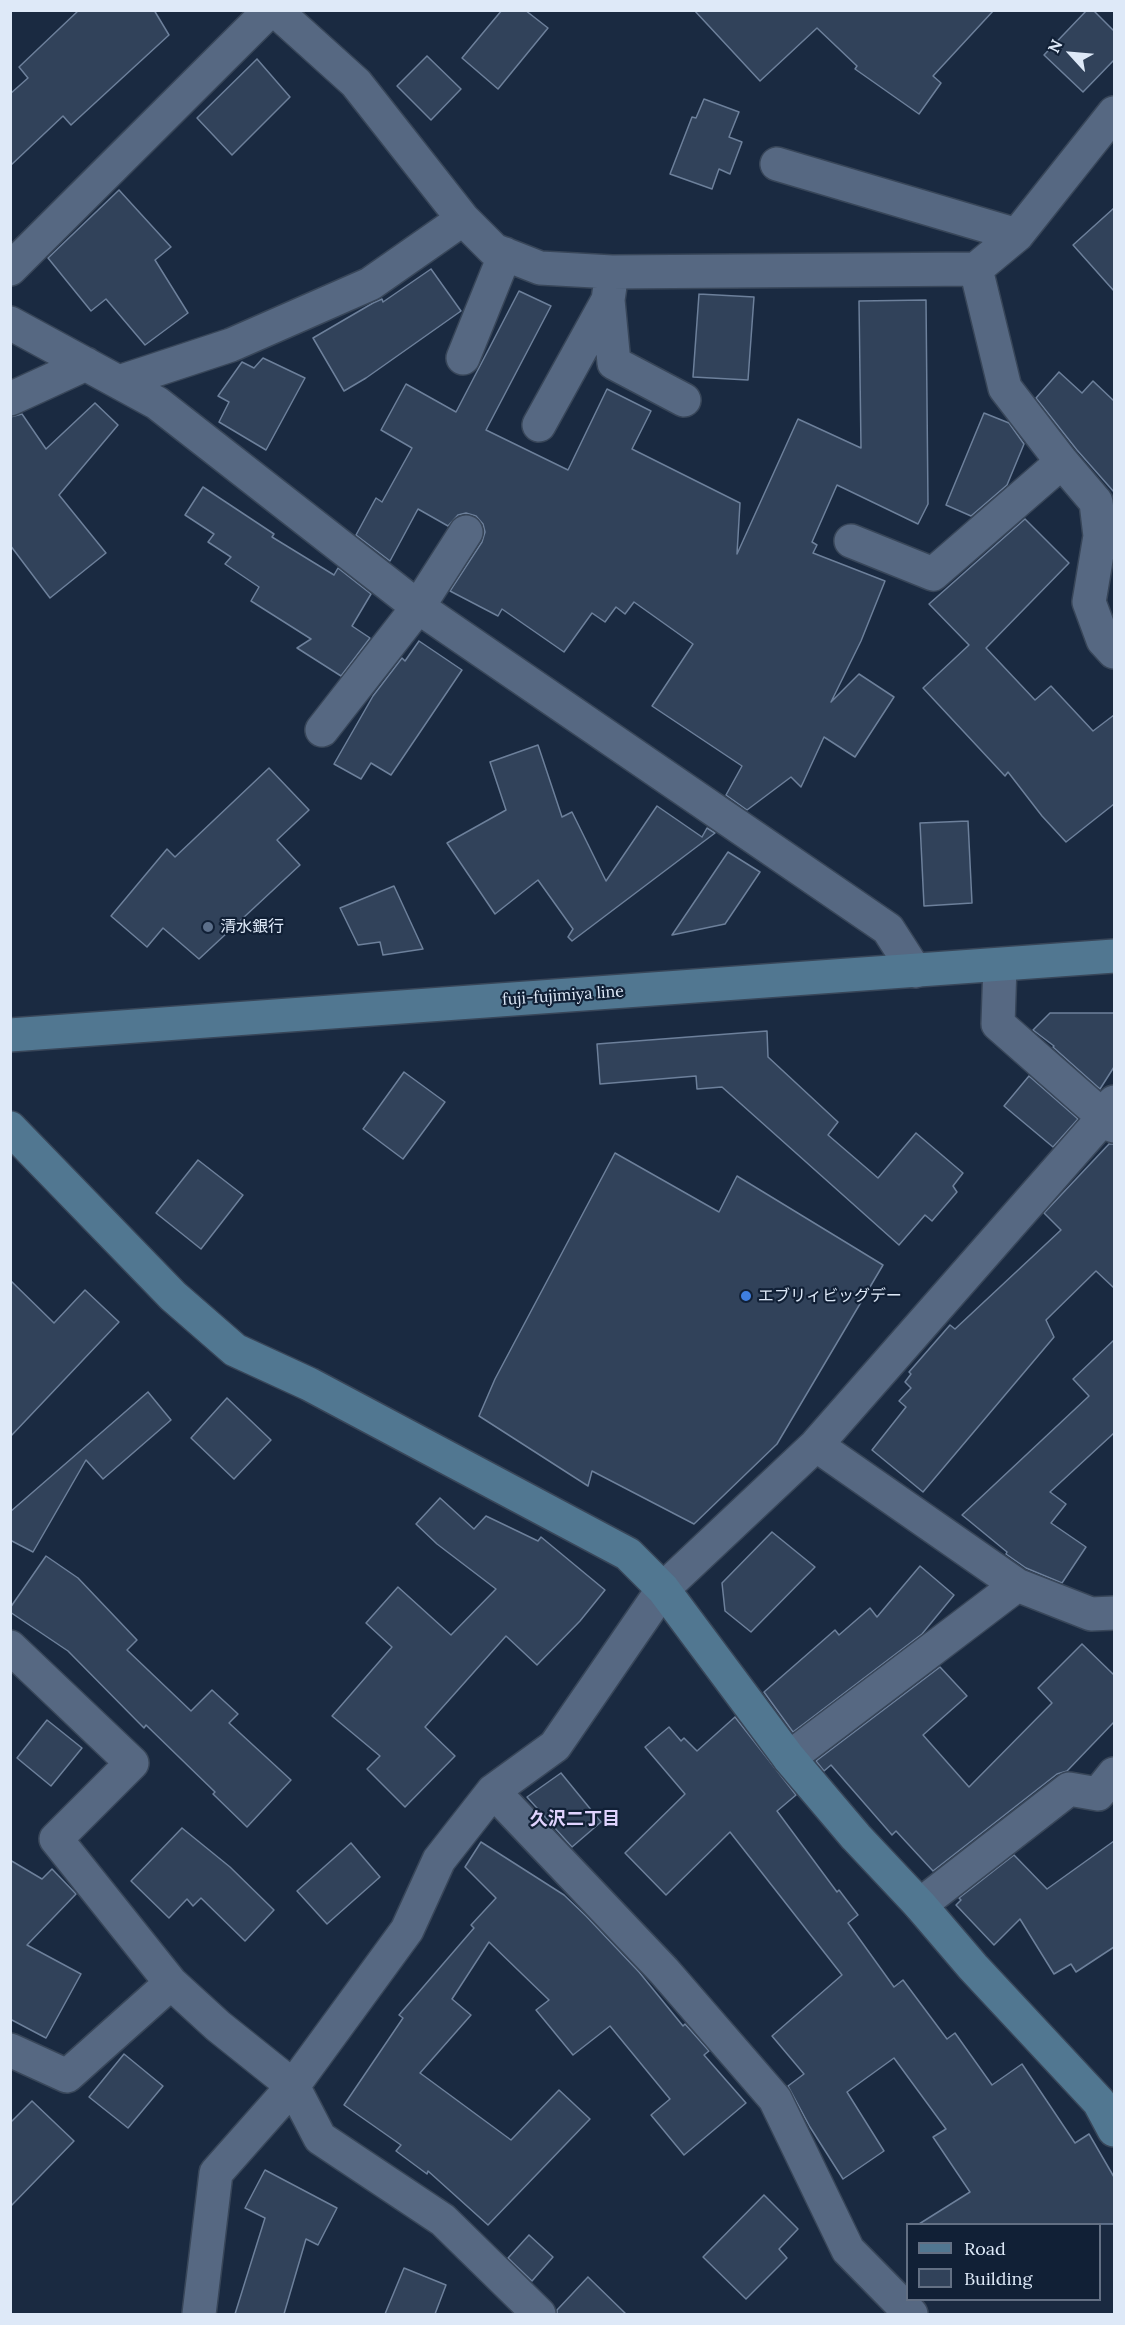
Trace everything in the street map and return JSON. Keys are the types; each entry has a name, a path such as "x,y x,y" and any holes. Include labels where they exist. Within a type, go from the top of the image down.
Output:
{"street":[{"path":"10,269 270,10"},
{"path":"275,10 356,83 463,219 494,250 540,268 610,286 976,269 1017,236 1114,113"},
{"path":"777,164 1017,236"},
{"path":"119,382 231,345 370,284 463,219"},
{"path":"464,358 505,254"},
{"path":"976,269 1005,388 1096,502 1100,536 1089,602 1103,640 1114,652"},
{"path":"610,286 614,363 684,400"},
{"path":"539,425 610,286"},
{"path":"10,324 157,403 418,607 888,929 915,971"},
{"path":"10,399 86,364"},
{"path":"851,541 933,574 1062,462"},
{"path":"322,730 418,607 466,532"},
{"name":"fuji-fujimiya line","path":"10,1035 1114,956"},
{"path":"199,2314 216,2173 293,2086 407,1930 439,1860 493,1791 555,1746 663,1589 816,1444 1111,1114 998,1024 1000,965"},
{"path":"10,1128 173,1296 235,1350 309,1384 525,1497 628,1554 663,1589 789,1758 856,1837 920,1905 973,1967 1099,2102 1114,2130"},
{"path":"816,1444 1017,1586 1091,1614 1114,1613"},
{"path":"789,1758 1017,1586"},
{"path":"10,1647 132,1763 56,1839 171,1983 218,2026 293,2086 320,2138 443,2220 539,2314"},
{"path":"920,1905 1069,1789 1098,1794 1114,1774"},
{"path":"493,1791 664,1971 775,2099 848,2250 911,2314"},
{"path":"10,2050 66,2076 171,1983"}],"building":[{"path":"79,10 154,10 169,35 71,125 63,116 10,166 10,94 28,78 19,67"},
{"path":"502,10 525,10 548,28 498,89 462,58"},
{"path":"694,10 994,10 933,76 941,83 919,114 855,69 857,66 817,28 760,81"},
{"path":"1087,10 1093,10 1114,31 1114,60 1083,92 1044,55"},
{"path":"427,56 461,89 431,120 397,86"},
{"path":"257,59 290,97 232,155 197,118"},
{"path":"704,99 739,112 729,137 742,142 730,174 719,169 712,189 670,174 692,117 696,118"},
{"path":"119,190 171,247 155,260 188,313 145,345 106,299 91,311 48,258"},
{"path":"1114,208 1114,291 1073,245"},
{"path":"431,269 461,311 344,391 313,338 373,303 382,299 383,302"},
{"path":"519,291 551,306 486,430 568,470 607,389 651,411 632,449 740,503 737,554 798,419 861,448 859,301 926,300 928,504 918,524 837,485 812,542 817,545 813,553 885,581 861,641 831,702 859,674 894,697 855,757 824,737 801,787 791,777 747,810 726,795 742,766 652,706 693,644 634,602 625,614 616,607 605,622 592,613 564,652 502,609 498,616 450,591 482,542 485,532 483,524 476,516 466,513 458,515 448,526 418,509 390,561 356,535 376,498 382,502 412,448 381,430 406,384 456,412"},
{"path":"699,294 754,297 748,380 693,377"},
{"path":"263,358 305,378 266,450 219,422 229,402 218,396 242,362 254,368"},
{"path":"1059,372 1082,393 1093,381 1114,401 1114,492 1036,398"},
{"path":"95,403 118,425 59,495 106,553 50,598 10,545 10,417 22,414 46,449"},
{"path":"984,413 1009,423 1024,444 1007,485 971,516 946,505"},
{"path":"203,487 274,534 272,537 334,575 338,568 371,594 352,626 370,638 341,676 297,648 311,639 251,601 259,587 225,564 231,557 208,542 214,534 185,515"},
{"path":"1025,519 1069,563 986,648 1035,700 1051,686 1093,731 1114,715 1114,804 1066,842 1042,816 1008,772 1005,776 923,688 969,645 929,604"},
{"path":"419,641 462,670 391,775 371,763 361,779 334,764 373,696 402,658 405,661"},
{"path":"538,745 562,817 572,812 606,881 657,806 702,837 707,828 715,833 572,941 568,937 573,929 538,880 495,914 447,843 506,810 490,762"},
{"path":"269,768 309,810 277,840 300,865 199,959 163,928 147,947 111,916 167,849 175,857"},
{"path":"968,821 972,903 924,906 920,823"},
{"path":"728,852 760,872 725,924 672,935"},
{"path":"394,886 423,949 383,955 380,942 358,945 340,908"},
{"path":"1050,1013 1114,1013 1114,1067 1100,1089 1054,1046 1033,1030"},
{"path":"767,1031 768,1057 838,1122 828,1135 878,1178 916,1133 963,1173 953,1186 957,1192 932,1221 925,1215 899,1245 722,1087 697,1089 696,1076 600,1084 597,1044"},
{"path":"404,1072 445,1102 403,1159 363,1129"},
{"path":"1029,1076 1078,1119 1053,1147 1004,1106"},
{"path":"1109,1144 1114,1144 1114,1288 1096,1271 1046,1320 1054,1337 923,1492 872,1450 906,1407 899,1401 911,1388 905,1382 911,1374 909,1372 950,1325 955,1329 1061,1230 1044,1213"},
{"path":"615,1153 719,1212 737,1176 883,1265 777,1444 694,1524 592,1471 588,1486 479,1416 495,1379"},
{"path":"198,1160 243,1195 201,1249 156,1213"},
{"path":"10,1280 54,1323 85,1290 119,1322 10,1437"},
{"path":"1114,1340 1114,1433 1050,1492 1066,1504 1051,1523 1086,1547 1062,1583 1026,1568 1006,1554 1007,1552 962,1515 1089,1396 1073,1379"},
{"path":"148,1392 171,1420 103,1479 86,1460 33,1552 10,1540 10,1512"},
{"path":"227,1398 271,1440 234,1479 191,1438"},
{"path":"440,1498 474,1529 486,1516 538,1541 541,1537 605,1590 580,1621 537,1665 506,1636 425,1727 455,1756 405,1807 367,1769 380,1756 332,1716 392,1647 366,1623 398,1587 451,1635 496,1589 437,1544 416,1524"},
{"path":"772,1532 815,1567 751,1632 725,1611 722,1583"},
{"path":"46,1556 78,1578 137,1640 127,1650 191,1711 212,1690 238,1714 229,1723 291,1780 247,1827 213,1794 215,1792 146,1725 144,1728 68,1651 10,1612 10,1608"},
{"path":"920,1566 954,1595 922,1634 793,1732 764,1692 835,1630 839,1635 870,1608 877,1617"},
{"path":"1082,1644 1114,1675 1114,1722 1067,1771 1057,1774 933,1871 896,1831 892,1835 831,1765 824,1771 816,1761 940,1667 967,1696 923,1735 969,1787 1052,1703 1038,1688"},
{"path":"735,1717 796,1795 777,1811 837,1892 839,1890 858,1915 848,1923 894,1987 903,1980 947,2039 955,2033 992,2085 1022,2064 1075,2143 1089,2134 1114,2177 1114,2224 921,2223 970,2192 933,2137 946,2129 894,2058 847,2092 884,2151 843,2179 810,2127 788,2086 804,2074 772,2036 842,1975 730,1832 666,1895 625,1853 685,1794 645,1747 669,1727 681,1741 684,1738 697,1751"},
{"path":"47,1720 82,1748 51,1786 17,1758"},
{"path":"561,1773 601,1822 572,1847 527,1797"},
{"path":"182,1828 230,1867 274,1910 245,1941 201,1898 193,1906 187,1899 169,1918 131,1881"},
{"path":"1114,1841 1114,1947 1076,1972 1071,1964 1054,1974 1020,1919 994,1945 956,1905 961,1900 959,1898 1014,1855 1047,1889"},
{"path":"481,1842 564,1895 586,1916 639,1972 683,2026 685,2024 709,2051 704,2055 746,2103 684,2155 651,2115 670,2099 610,2026 573,2055 536,2010 549,2000 489,1942 452,1999 471,2015 420,2073 511,2140 559,2090 590,2119 488,2225 428,2171 427,2174 396,2151 401,2145 344,2105 403,2018 399,2015 474,1928 471,1925 496,1898 465,1867"},
{"path":"351,1843 380,1877 327,1924 297,1891"},
{"path":"10,1860 42,1879 52,1869 76,1894 27,1945 81,1974 46,2038 10,2019"},
{"path":"124,2054 163,2086 128,2128 89,2097"},
{"path":"32,2101 74,2141 10,2207 10,2123"},
{"path":"265,2170 337,2208 318,2245 306,2239 284,2314 235,2314 265,2218 245,2208"},
{"path":"764,2195 798,2229 779,2249 787,2258 746,2299 703,2257"},
{"path":"529,2235 553,2257 532,2281 508,2258"},
{"path":"404,2268 446,2285 435,2314 385,2314"},
{"path":"588,2277 626,2314 557,2314 557,2310"}],"place":[{"name":"清水銀行","path":"208,927"},
{"name":"エブリィビッグデー","path":"746,1296"}],"district":[{"name":"久沢二丁目","path":"575,1820"}]}
